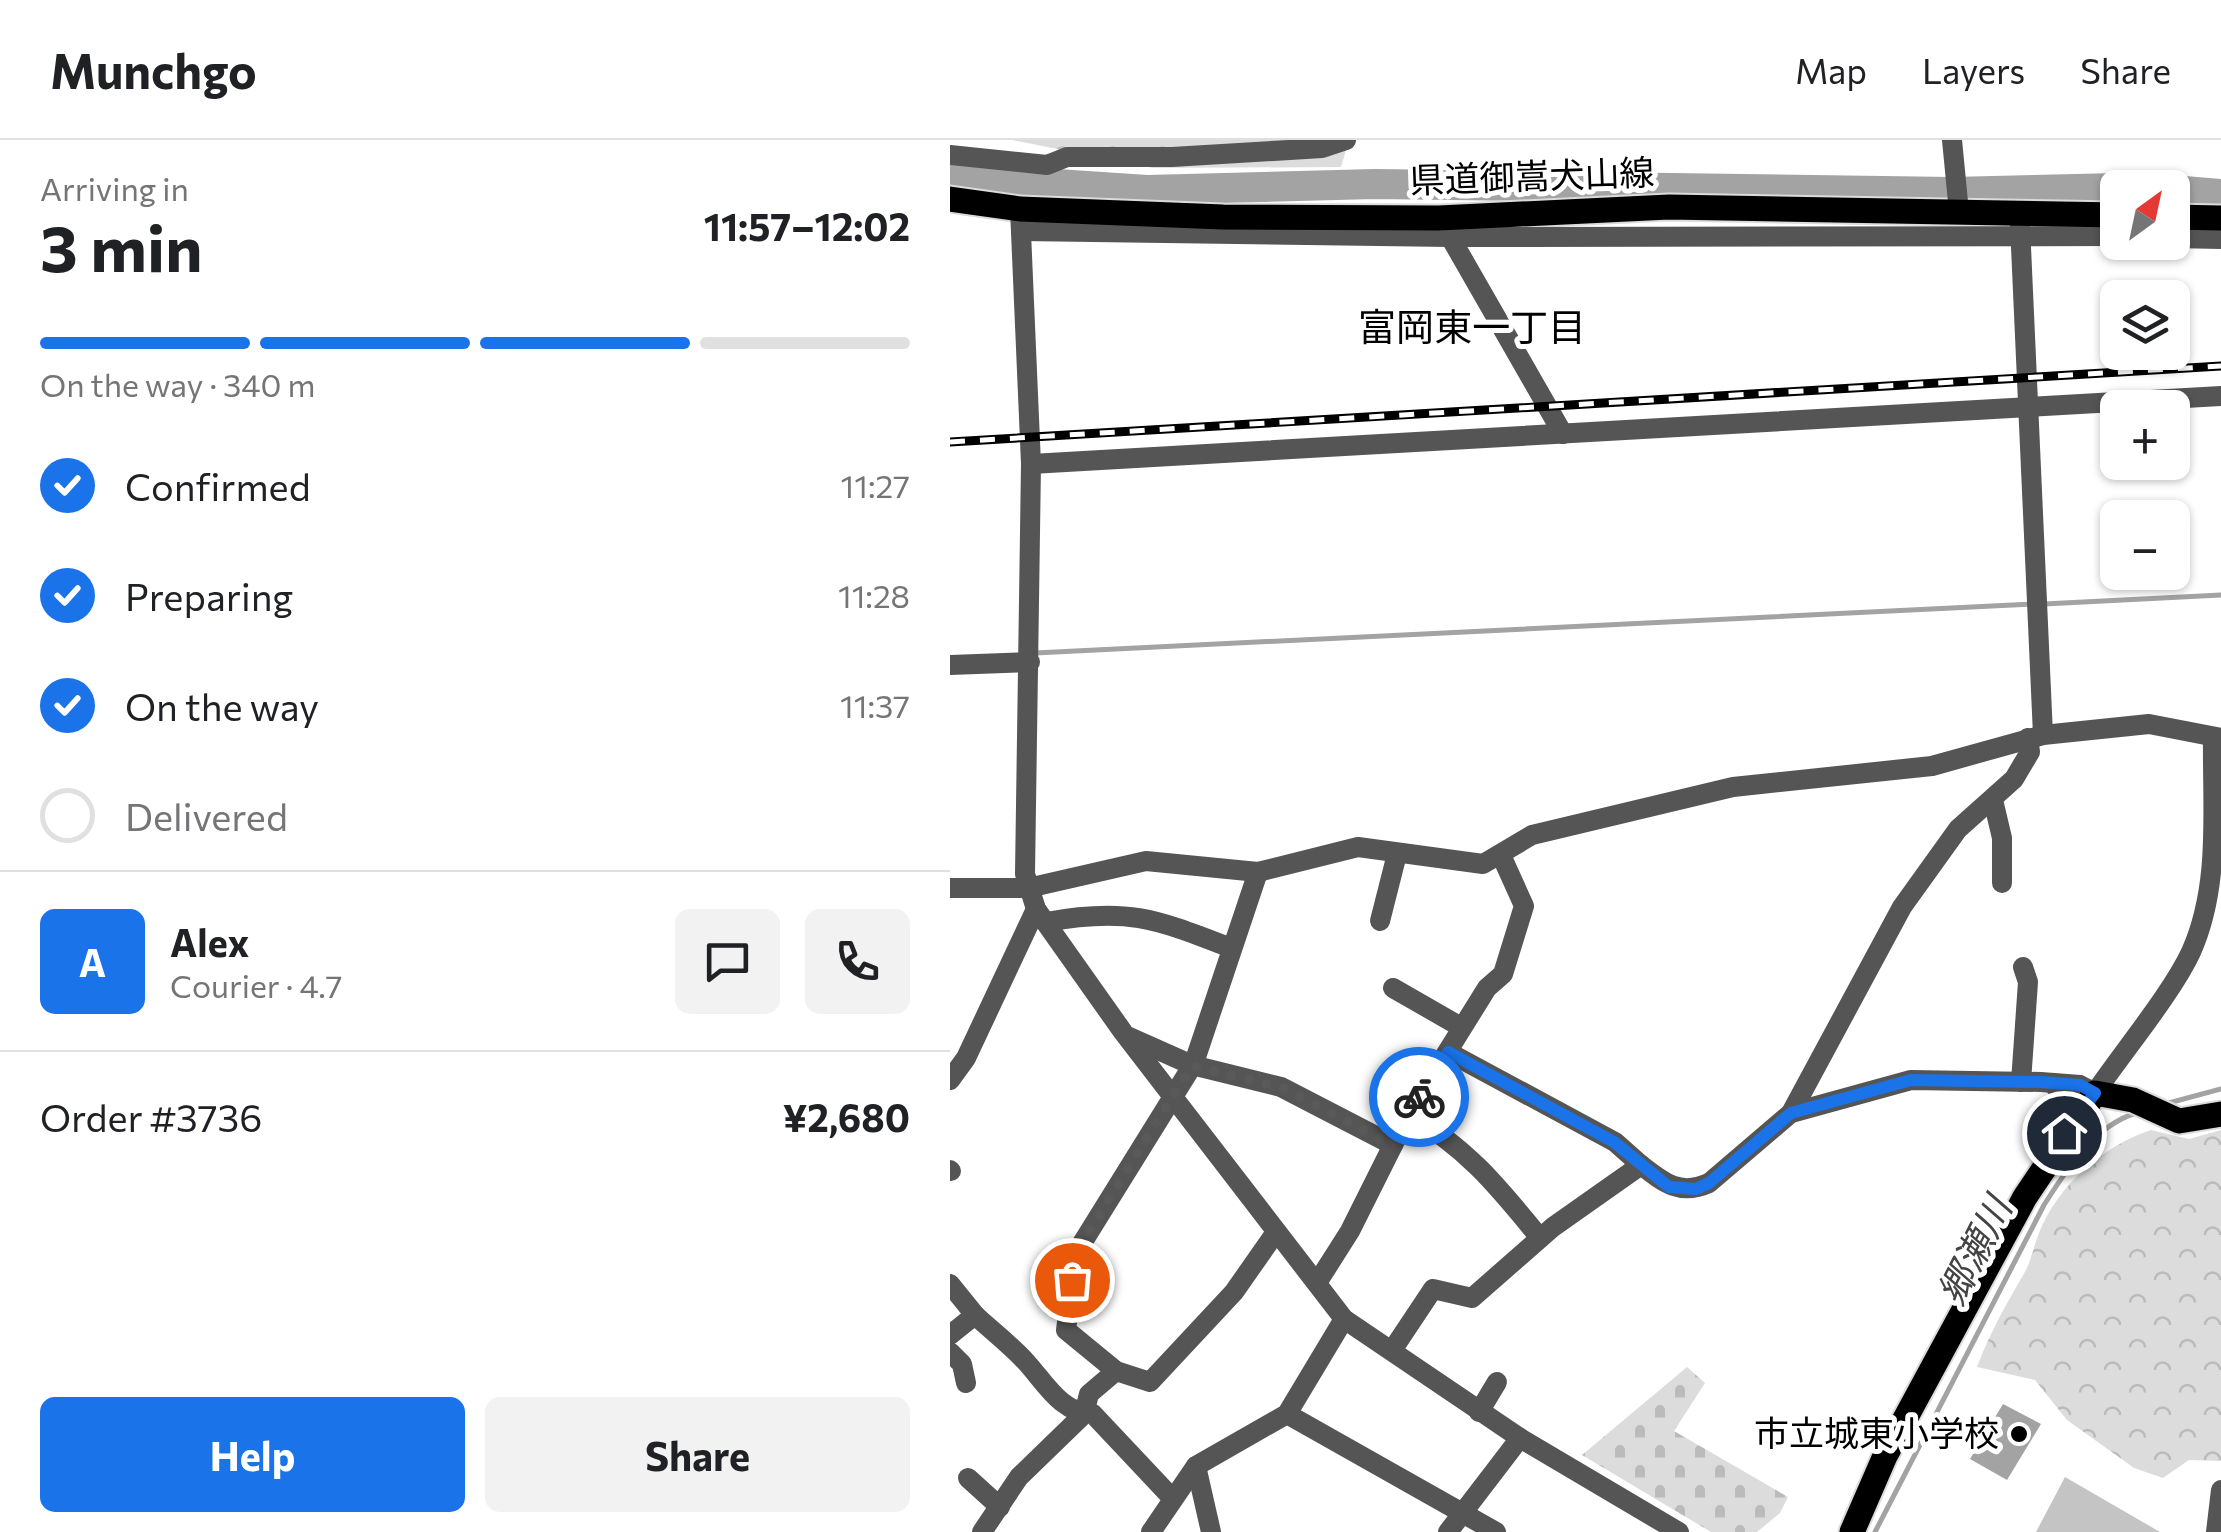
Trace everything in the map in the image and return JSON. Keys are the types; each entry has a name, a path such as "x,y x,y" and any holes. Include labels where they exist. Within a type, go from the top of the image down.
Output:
{"main road":[{"name":"県道御嵩犬山線","path":"950,199 1021,220 1223,217 1445,227 1669,207 1959,206 2020,224 2100,217"},
{"path":"2190,217 2221,218"},
{"path":"1852,1532 1885,1456 2025,1196 2064,1133 2095,1093 2133,1100 2179,1121 2221,1114"}],"street":[{"path":"950,155 1047,165 1067,158 1322,148 1346,140"},
{"path":"1952,140 1959,206"},
{"path":"1021,220 1030,464 1028,888 1041,916 1127,1036 1344,1319 1394,1349 1412,1367 1479,1412 1669,1530"},
{"path":"1448,1052 1614,1142 1669,1187 1696,1189 1709,1183 1791,1113 1902,907 1958,829 1993,800 2030,752 2035,737 2039,604 2020,224"},
{"path":"1564,434 1445,227 2020,224 2100,234"},
{"path":"2190,238 2221,239"},
{"path":"1030,464 2221,396"},
{"path":"950,666 1030,653"},
{"path":"950,888 1028,888 1146,861 1258,872 1358,848 1483,864 1532,835 1734,787 1932,766 2035,737 2149,724 2217,738 2213,861 2196,937 2190,953 2095,1093 2080,1085 1911,1080 1791,1113"},
{"path":"1993,800 2002,838 2002,883"},
{"path":"1380,921 1397,854"},
{"path":"1317,1283 1350,1230 1408,1115 1487,988 1503,974 1524,906 1501,855"},
{"path":"1258,872 1192,1066 1171,1092 1076,1252 1066,1330 1116,1371 1150,1382 1234,1292 1276,1232"},
{"path":"1041,916 1149,916 1231,948"},
{"path":"950,1080 966,1058 1041,916"},
{"path":"2021,1082 2028,982 2023,967"},
{"path":"1393,988 1461,1027"},
{"path":"1127,1036 1192,1066 1281,1087 1392,1145"},
{"path":"2055,1086 2064,1098 2064,1133"},
{"path":"1408,1115 1442,1133 1480,1164 1540,1238"},
{"path":"1394,1349 1433,1289 1472,1298 1540,1238 1640,1165"},
{"path":"950,1284 975,1315 1026,1362 1053,1396 1084,1414 1092,1414 1173,1499"},
{"path":"950,1335 975,1315"},
{"path":"1151,1532 1196,1466 1287,1414 1344,1319"},
{"path":"950,1352 962,1364 966,1383"},
{"path":"982,1532 1019,1477 1084,1414 1089,1394 1116,1371"},
{"path":"1479,1412 1497,1382"},
{"path":"1287,1414 1496,1532"},
{"path":"1448,1532 1520,1438"},
{"path":"1196,1466 1211,1532"},
{"path":"968,1478 1000,1507"},
{"path":"2216,1532 2221,1490"}],"green space":[{"path":"1012,140 1349,140 1341,167 1153,168"},
{"path":"2151,1130 2189,1139 2221,1130 2221,1461 2189,1460 2163,1478 2134,1468 2067,1420 2035,1380 1977,1367 2058,1199 2099,1157"},
{"path":"1687,1367 1705,1383 1674,1431 1788,1497 1780,1513 1757,1532 1711,1532 1582,1455"}],"shaded area":[{"path":"2003,1404 2041,1424 2007,1480 1970,1459"}],"building":[{"path":"2065,1477 2160,1532 2036,1532"}],"waterway":[{"name":"郷瀬川","path":"950,177 1147,190 1375,184 1952,192 2100,188"},
{"name":"郷瀬川","path":"2190,191 2221,194"},
{"path":"2044,604 2221,595"},
{"path":"1035,653 2033,604"},
{"name":"郷瀬川","path":"2165,1104 2221,1089"},
{"name":"郷瀬川","path":"1875,1532 2044,1205 2094,1138 2136,1113"}],"railway":[{"path":"950,442 2221,366"}],"way so far":[{"path":"1072,1280 1076,1252 1171,1092 1192,1066 1281,1087 1392,1145 1419,1097"}],"place":[{"name":"市立城東小学校","path":"2019,1434"}],"district":[{"name":"富岡東一丁目","path":"1472,328"}],"route":[{"path":"1419,1097 1448,1052 1614,1142 1669,1187 1696,1189 1709,1183 1791,1113 1911,1080 2041,1082 2080,1085 2095,1093 2064,1133"}]}
